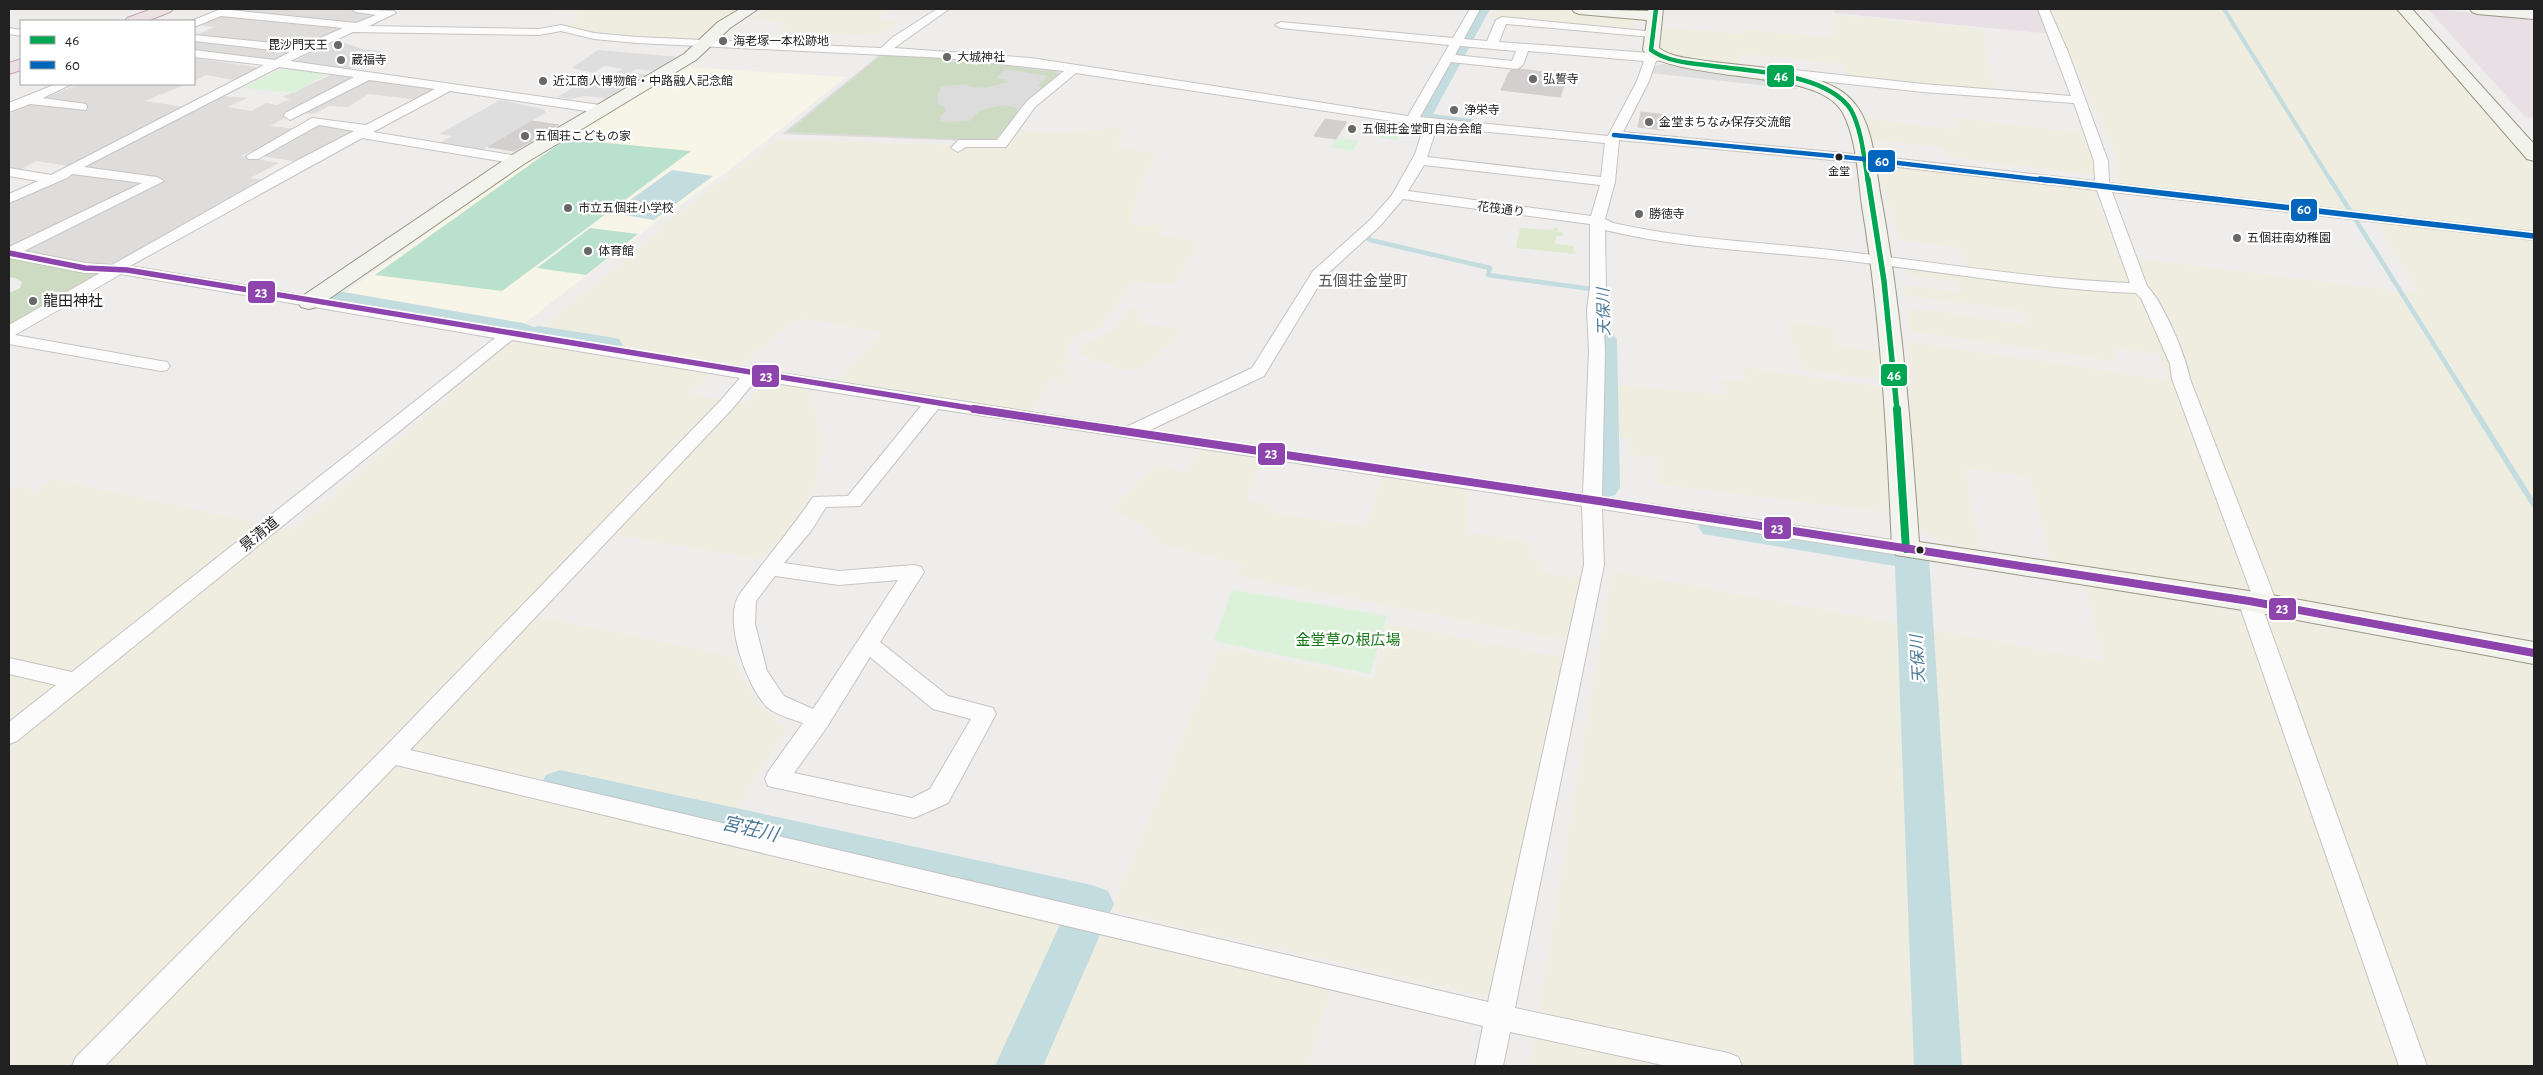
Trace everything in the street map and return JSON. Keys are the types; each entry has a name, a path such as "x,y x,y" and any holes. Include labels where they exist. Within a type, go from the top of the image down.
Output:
{"highway":[{"path":"136,20 165,9"}],"main road":[{"path":"309,302 516,160 676,67 706,44 724,26 750,9"},
{"path":"1579,9 1654,20 1651,50 1655,58 1758,70 1809,83 1832,93 1852,112 1864,159 1883,260 1896,386 1906,549 2258,603 2534,653"},
{"path":"2404,9 2534,155"},
{"path":"2477,9 2534,14"}],"street":[{"path":"9,199 53,179 69,169 304,50 390,13 356,9"},
{"path":"884,51 897,39 944,9"},
{"path":"1413,119 1451,59 1475,9"},
{"path":"2044,9 2101,161 2102,185 2140,288 2148,296 2179,364 2181,379 2413,1066"},
{"path":"195,24 225,11 356,28 511,32 539,32 561,28 612,38 706,44 884,51 1031,62 1431,123 1864,159 2534,236"},
{"path":"1492,44 1502,20 1654,20"},
{"path":"1281,24 1523,48 1655,58 1613,138 1595,310 1598,351 1592,500 1594,565 1489,1066"},
{"path":"195,38 304,50"},
{"path":"897,39 933,54"},
{"path":"1451,59 1516,65 1523,48"},
{"path":"195,53 449,87 600,110"},
{"path":"958,148 963,143 1001,144 1031,104 1072,69"},
{"path":"1758,70 1923,88 2079,100"},
{"path":"290,116 366,76"},
{"path":"9,108 64,85"},
{"path":"9,332 116,271 119,266 301,164 449,87"},
{"path":"29,100 82,107"},
{"path":"253,156 318,121 364,132 516,160"},
{"path":"1129,433 1258,372 1272,353 1314,280 1344,248 1367,230 1401,195 1422,160 1431,123"},
{"path":"1422,160 1608,182"},
{"path":"9,253 157,181 69,169"},
{"path":"9,172 53,179"},
{"name":"花筏通り","path":"1401,195 1969,273 2105,287 2140,288"},
{"path":"9,253 116,271 127,270 309,302 1129,433 1592,500 1906,549"},
{"name":"景清道","path":"9,734 510,334"},
{"path":"9,340 161,366"},
{"path":"86,1066 391,755 727,404 752,374"},
{"path":"818,721 776,702 756,673 744,624 746,600 769,568 804,528 820,500 852,502 934,402"},
{"path":"769,568 839,578 914,572 818,721 777,779 914,808 940,796 985,714 940,703 868,644"},
{"path":"9,666 74,681"},
{"path":"391,755 1498,1018 1728,1066"}],"shaded area":[{"path":"244,9 345,9 384,14 277,61 195,50 195,36 214,27 198,25 220,15 230,16"},
{"path":"541,9 744,9 729,17 703,39 697,40 611,37 573,28 570,25 583,13"},
{"path":"768,9 893,9 876,19 899,21 883,33 861,35 777,31 788,23 750,19"},
{"path":"1493,9 1545,9 1633,17 1633,30 1489,17"},
{"path":"1834,9 2041,9 2053,34 1835,13"},
{"path":"2049,9 2396,9 2534,164 2534,233 2118,183 2117,156"},
{"path":"2428,9 2534,18 2534,118 2525,117"},
{"path":"1835,15 1982,29 1994,90 1846,76 1843,64 1741,54 1740,65 1675,57 1661,50 1660,27 1742,34 1742,29 1834,38"},
{"path":"338,41 363,49 385,52 347,70 292,62"},
{"path":"598,50 680,57 662,68 651,71 636,69 631,72 649,75 608,99 585,96 570,99 557,97 597,74 605,76 624,69 605,66 593,73 572,68"},
{"name":"大城神社","path":"889,53 989,62 1059,71 1061,75 996,142 782,134 878,56"},
{"path":"195,58 263,68 239,81 206,75 195,80"},
{"path":"1657,65 1742,72 1769,77 1792,84 1797,89 1651,73"},
{"name":"市立五個荘小学校","path":"688,67 846,77 724,174 656,222 522,325 342,295 479,195 542,153 605,113"},
{"path":"335,73 360,77 270,126 297,129 241,156 279,163 250,178 268,181 113,267 9,249 9,200 88,164 224,96 248,98 227,107 252,111 266,103 277,105 290,99 283,97"},
{"path":"367,77 440,89 419,100 369,94 348,107 329,106 314,114 301,113"},
{"path":"76,85 185,85 145,101 185,107 68,166 36,161 18,171 9,170 9,114"},
{"path":"500,100 545,110 545,113 482,150 440,143 452,136 439,134"},
{"path":"1861,118 1959,130 1955,118 2087,133 2093,154 2094,175 1947,157 1943,147 1868,140"},
{"path":"314,125 359,131 300,162 260,156"},
{"path":"1107,128 1127,129 1115,147 1158,153 1149,166 1133,209 1132,225 1164,225 1159,235 1199,240 1175,284 1132,282 1101,327 1073,337 1067,347 1071,363 1060,366 1077,385 1049,381 1031,411 838,380 882,332 800,318 740,365 542,333 550,328 544,326 662,230 662,225 778,139 1008,147 1020,131 1074,132"},
{"path":"1878,164 2093,190 2118,256 2420,294 2376,221 2534,239 2534,639 2051,561 2030,477 1965,468 1980,549 1932,538 1918,527 1913,518 1908,342 2168,380 2159,354 2115,348 2117,361 1909,331 1908,308 2026,324 2024,311 1906,296 1903,285 1960,292 1956,282 1906,276 1906,261 1968,269 1961,248 1899,240"},
{"path":"1128,309 1143,310 1137,321 1184,331 1145,367 1127,371 1080,355 1079,347 1110,331"},
{"path":"1789,322 1835,328 1834,345 1882,352 1884,380 1803,369 1790,336"},
{"path":"513,341 711,374 688,393 745,405 770,379 805,388 815,411 823,444 817,479 795,522 761,559 611,534 536,616 735,657 743,682 759,704 787,728 718,840 1333,982 1308,1066 9,1066 9,486 36,491 52,479 293,530"},
{"path":"1739,367 1888,388 1887,512 1659,484 1657,457 1630,454 1630,439 1617,437 1617,385 1728,395 1718,379 1748,381"},
{"path":"1203,450 1262,458 1247,500 1275,507 1272,513 1366,527 1382,478 1467,489 1468,532 1530,543 1527,558 1541,561 1541,572 1575,579 1575,574 1583,576 1569,641 1237,576 1243,564 1156,543 1148,530 1111,510 1159,462 1184,474"},
{"path":"1612,571 2103,661 2085,585 2534,664 2534,1066 1530,1066"},
{"path":"1389,624 1566,658 1493,986 1488,997 1111,910 1220,647 1373,679"}],"green space":[{"name":"大城神社","path":"891,55 949,58 951,62 977,62 1056,72 1058,74 1042,87 1038,86 1047,76 1005,69 997,78 1007,80 1008,82 984,88 964,84 940,87 937,99 938,104 945,107 946,112 941,115 940,122 969,121 980,110 1004,105 1016,108 1017,113 994,141 788,132 879,57"},
{"path":"282,68 331,72 294,93 243,88"},
{"path":"1377,117 1408,121 1401,136 1396,140 1366,135"},
{"path":"1337,138 1359,141 1353,151 1331,147"},
{"path":"566,139 691,151 502,291 375,275"},
{"path":"1554,227 1558,228 1558,232 1563,232 1563,236 1556,236 1555,244 1573,246 1575,254 1516,248 1520,228 1553,230"},
{"name":"体育館","path":"590,228 638,234 586,275 537,268"},
{"name":"龍田神社","path":"9,258 101,275 9,326 9,293 20,288 22,282 9,277"},
{"name":"金堂草の根広場","path":"1232,590 1387,616 1370,674 1214,641"}],"water":[{"path":"672,170 713,176 654,220 612,213"}],"building":[{"name":"弘誓寺","path":"1520,69 1568,75 1560,97 1501,90 1511,70"},
{"name":"金堂まちなみ保存交流館","path":"1641,112 1667,115 1664,130 1638,127"},
{"name":"五個荘金堂町自治会館","path":"1325,119 1347,122 1336,139 1314,136"},
{"name":"五個荘こどもの家","path":"532,121 559,125 514,151 488,147"}],"waterway":[{"name":"天保川","path":"1464,124 1420,118 1481,9"},
{"path":"2224,9 2331,181"},
{"path":"2330,179 2475,410"},
{"path":"1371,232 1367,238 1370,240 1490,268 1488,275 1591,289"},
{"name":"宮荘川","path":"338,299 523,331"},
{"name":"宮荘川","path":"539,334 609,345"},
{"name":"天保川","path":"1603,340 1604,488"},
{"path":"2474,409 2534,505"},
{"name":"天保川","path":"1715,526 1912,558 1928,904 1938,1066"},
{"name":"宮荘川","path":"560,786 1092,904"},
{"name":"宮荘川","path":"1019,1066 1081,928"}],"transit line":[{"name":"46","path":"1656,9 1651,50 1658,55 1672,60 1801,80 1830,92 1845,103 1851,111 1857,127 1865,162 1884,281 1897,414 1906,549"},
{"name":"60","path":"1614,135 1864,159 2534,236"},
{"name":"23","path":"9,253 85,268 127,270 739,372 1129,433 1592,500 2249,601 2267,606 2534,653"}],"place":[{"name":"海老塚一本松跡地","path":"723,41"},
{"name":"毘沙門天王","path":"338,45"},
{"name":"大城神社","path":"947,57"},
{"name":"蔵福寺","path":"341,60"},
{"name":"弘誓寺","path":"1533,79"},
{"name":"近江商人博物館・中路融人記念館","path":"543,81"},
{"name":"浄栄寺","path":"1454,110"},
{"name":"金堂まちなみ保存交流館","path":"1649,122"},
{"name":"五個荘金堂町自治会館","path":"1352,129"},
{"name":"五個荘こどもの家","path":"525,136"},
{"name":"金堂","path":"1839,157"},
{"name":"市立五個荘小学校","path":"568,208"},
{"name":"勝徳寺","path":"1639,214"},
{"name":"五個荘南幼稚園","path":"2237,238"},
{"name":"体育館","path":"588,251"},
{"name":"龍田神社","path":"33,301"}],"district":[{"name":"五個荘金堂町","path":"1363,281"}]}
